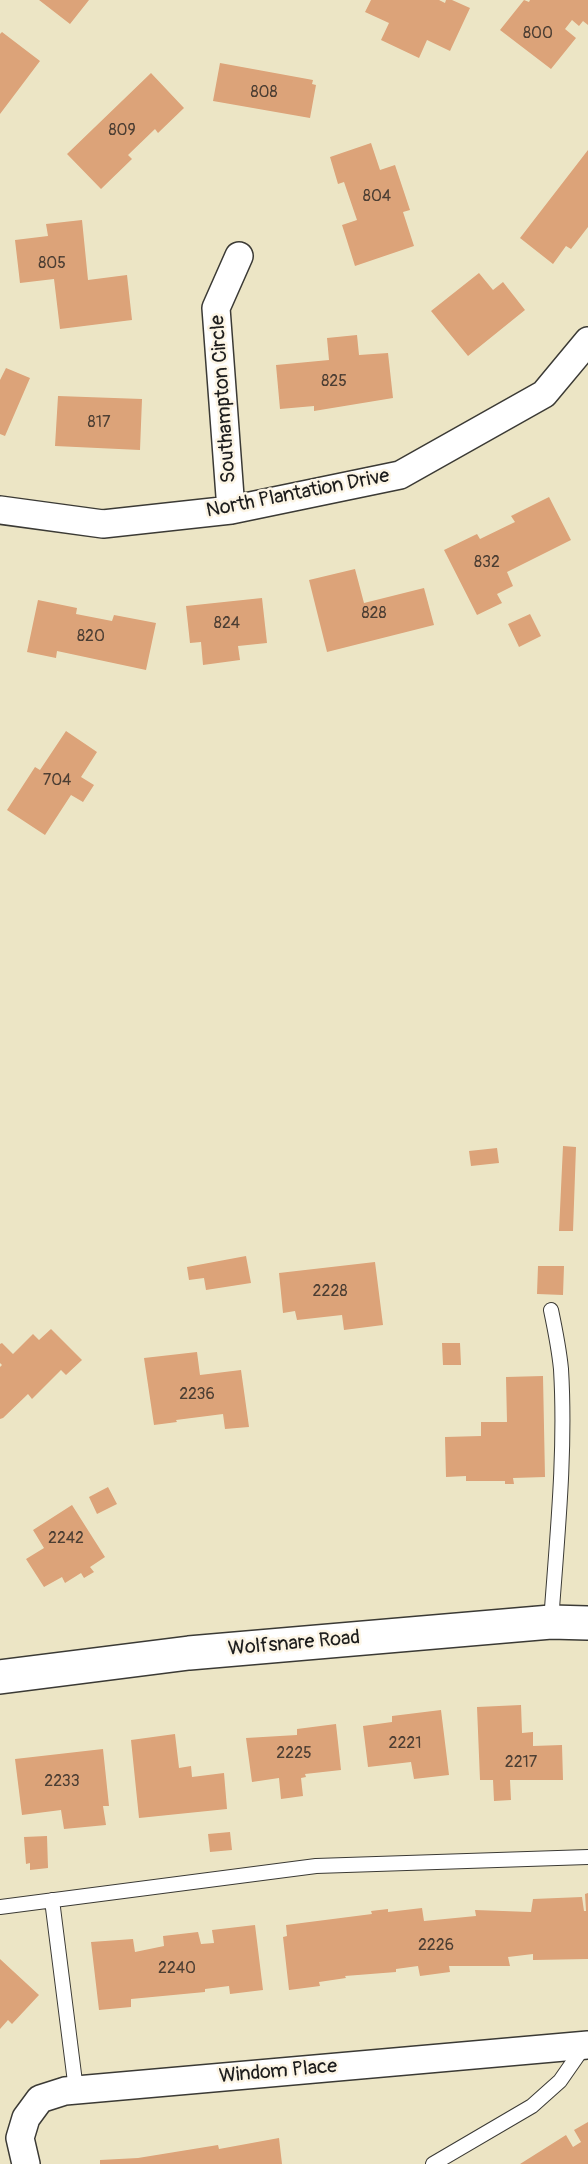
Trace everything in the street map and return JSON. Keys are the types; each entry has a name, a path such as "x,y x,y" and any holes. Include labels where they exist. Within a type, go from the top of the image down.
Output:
{"street":[{"name":"Southampton Circle","path":"231,510 216,308 239,256"},
{"name":"North Plantation Drive","path":"0,510 103,524 231,510 400,475 544,394 588,341"},
{"name":"Wolfsnare Road","path":"0,1677 189,1653 551,1622 588,1623"},
{"name":"Windom Place","path":"26,2164 20,2138 26,2118 40,2099 65,2091 587,2044"}],"lane":[{"path":"551,1310 561,1368 561,1425 560,1483 551,1622"},
{"path":"0,1907 316,1866 588,1857"},
{"path":"52,1900 76,2090"},
{"path":"433,2164 532,2106 560,2081 587,2044"}],"building":[{"path":"39,0 89,0 70,24"},
{"path":"371,0 439,0 445,3 446,0 452,0 470,8 450,51 427,40 419,58 381,40 389,23 365,12"},
{"path":"524,0 529,2 530,0 588,0 588,25 583,21 579,26 572,20 565,29 576,38 551,69 500,30"},
{"path":"2,32 40,61 0,114 0,34"},
{"path":"220,63 313,80 312,84 316,85 310,118 213,101"},
{"path":"151,73 184,108 158,133 155,129 128,155 132,159 101,189 67,154"},
{"path":"371,143 380,170 395,165 410,210 403,212 414,246 355,266 342,225 357,220 344,182 338,184 330,157"},
{"path":"588,150 588,227 571,249 566,246 553,264 520,238"},
{"path":"82,220 88,280 127,275 132,320 60,329 54,279 20,283 15,240 48,236 46,224"},
{"path":"479,273 493,290 503,282 525,310 468,356 431,311"},
{"path":"357,335 359,355 388,353 393,398 314,411 314,406 280,409 276,365 329,360 327,338"},
{"path":"6,368 30,378 5,436 0,434 0,380"},
{"path":"58,396 142,399 140,450 55,446"},
{"path":"549,497 571,540 507,572 513,586 497,594 502,603 477,615 444,550 477,534 480,539 515,522 511,516"},
{"path":"355,569 364,603 424,588 434,625 327,652 309,580"},
{"path":"262,598 267,643 238,646 240,660 203,665 201,642 190,643 186,606"},
{"path":"38,600 77,608 76,614 112,621 114,615 156,623 146,670 57,651 56,658 27,652"},
{"path":"530,614 541,636 519,647 508,624"},
{"path":"66,731 97,752 81,777 94,785 83,802 71,795 45,835 7,810 35,767 40,770"},
{"path":"563,1146 576,1147 573,1231 559,1231"},
{"path":"497,1148 499,1163 471,1166 469,1151"},
{"path":"246,1256 251,1283 206,1290 204,1278 189,1280 187,1267"},
{"path":"375,1262 383,1325 344,1330 342,1315 297,1320 295,1311 283,1313 279,1273"},
{"path":"538,1266 564,1266 563,1295 537,1294"},
{"path":"51,1329 82,1360 66,1375 61,1370 32,1399 28,1394 0,1419 0,1367 2,1365 0,1363 0,1344 2,1343 13,1354 33,1334 39,1340"},
{"path":"442,1343 460,1343 461,1365 443,1365"},
{"path":"197,1352 200,1375 241,1370 249,1427 225,1429 223,1414 154,1425 144,1358"},
{"path":"543,1376 545,1477 513,1478 514,1484 505,1484 505,1481 466,1481 466,1476 446,1477 445,1437 481,1436 481,1422 507,1422 506,1377"},
{"path":"108,1487 117,1504 97,1514 89,1497"},
{"path":"72,1505 105,1557 90,1567 94,1572 84,1578 81,1573 65,1583 62,1577 44,1587 26,1559 44,1548 33,1530"},
{"path":"521,1705 522,1733 533,1732 533,1746 562,1745 563,1780 510,1780 511,1800 494,1801 493,1780 480,1780 477,1707"},
{"path":"441,1710 449,1775 414,1779 411,1762 368,1767 363,1726 392,1722 392,1716"},
{"path":"336,1724 341,1770 305,1774 306,1777 301,1778 303,1796 281,1799 279,1778 252,1782 246,1738 297,1735 297,1729"},
{"path":"175,1734 179,1768 191,1766 192,1777 224,1773 227,1809 139,1818 131,1740"},
{"path":"103,1749 109,1806 103,1806 106,1825 64,1829 61,1810 22,1815 15,1759"},
{"path":"230,1832 232,1850 210,1852 208,1834"},
{"path":"47,1836 48,1868 30,1870 30,1863 26,1864 24,1837"},
{"path":"588,1893 588,1959 533,1960 533,1954 508,1957 510,1966 449,1966 450,1972 420,1976 418,1966 396,1969 396,1972 345,1976 346,1978 319,1982 320,1986 289,1990 283,1937 287,1936 286,1925 372,1914 371,1911 388,1909 388,1912 422,1908 424,1921 476,1916 475,1910 531,1912 533,1899 582,1897 584,1911 586,1911 585,1894"},
{"path":"255,1925 263,1990 230,1994 229,1986 205,1989 205,1992 131,1999 131,2007 99,2010 91,1942 133,1939 135,1952 164,1946 163,1936 198,1932 201,1944 214,1943 212,1930"},
{"path":"0,1959 39,1995 12,2024 8,2020 0,2029"},
{"path":"588,2122 588,2164 520,2164 566,2135 573,2147 581,2142 574,2130"},
{"path":"279,2138 282,2164 100,2164 100,2160 138,2158 218,2145 219,2149"}]}
